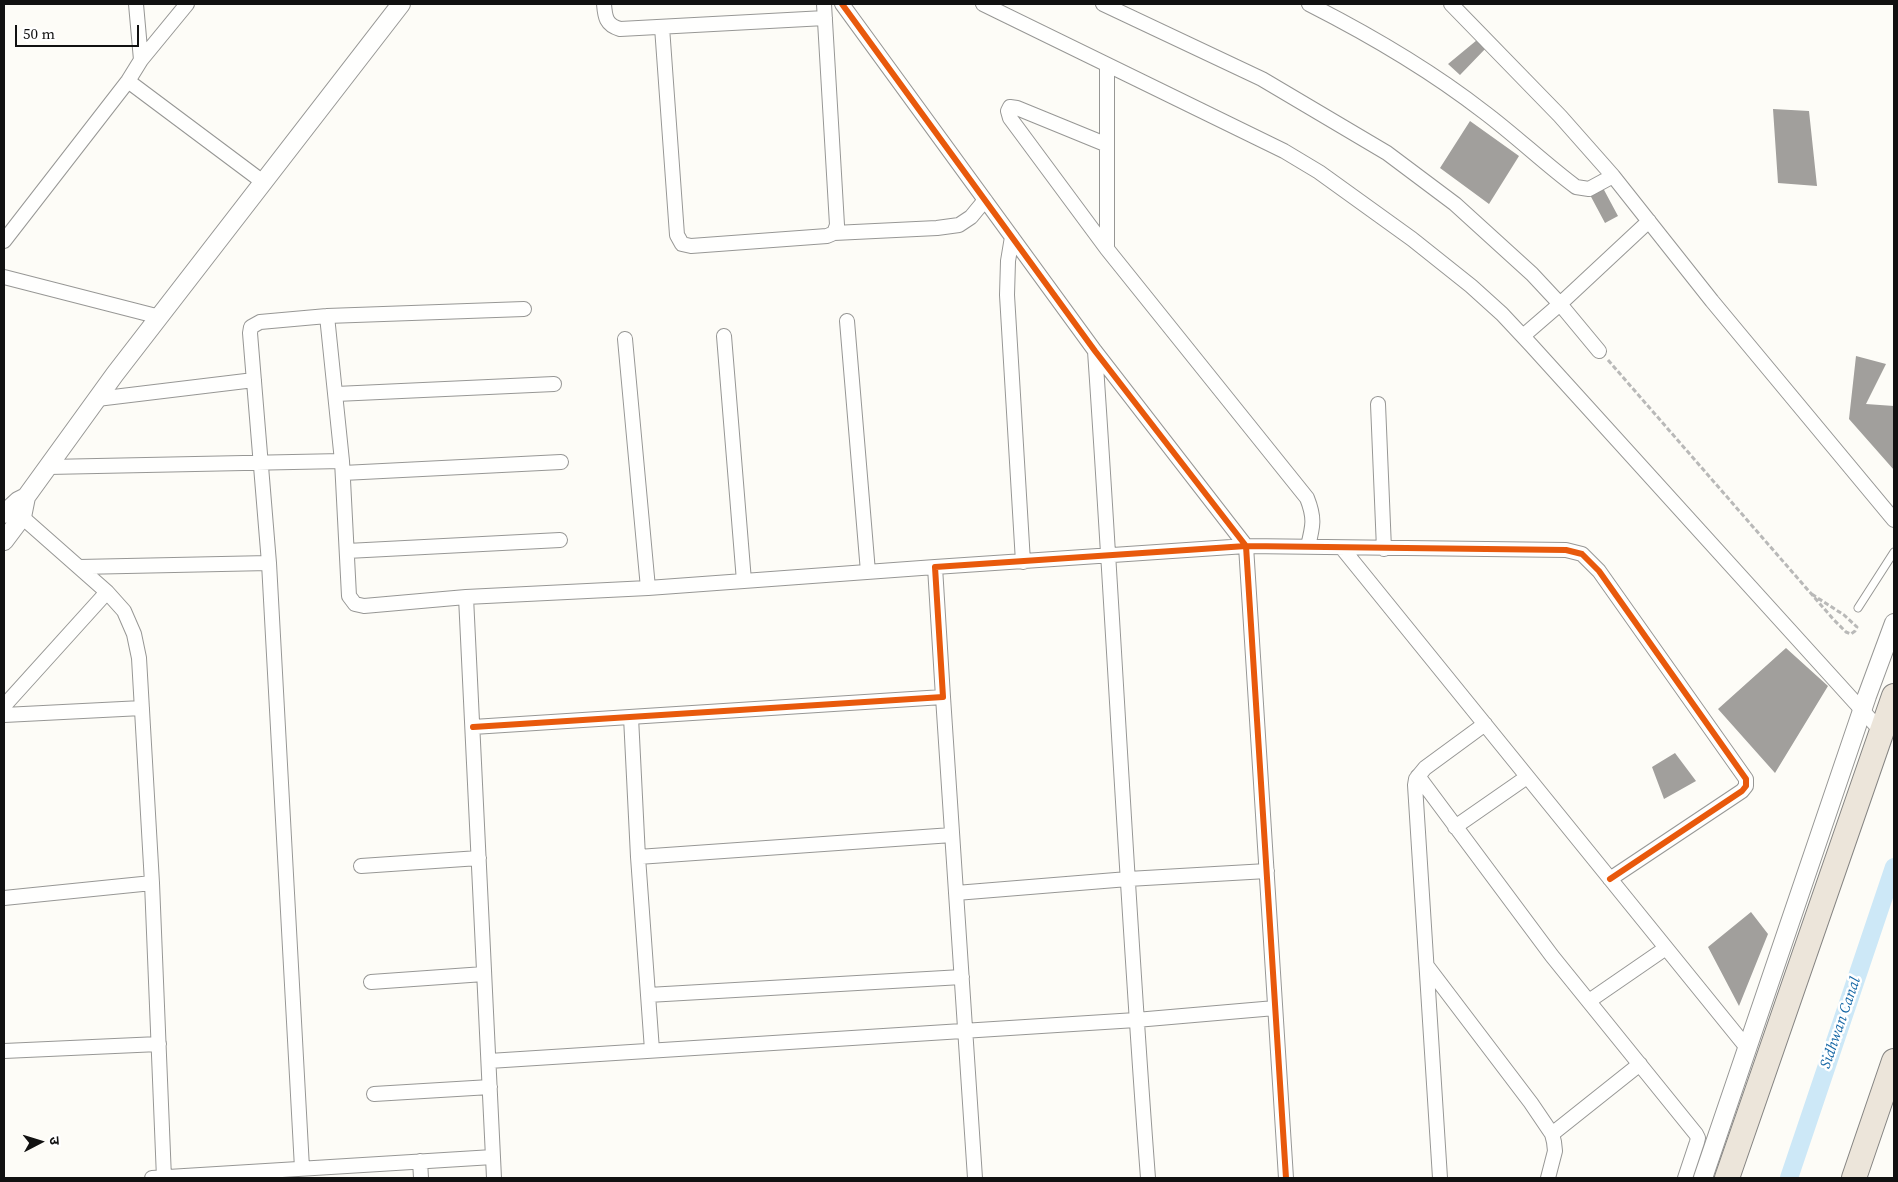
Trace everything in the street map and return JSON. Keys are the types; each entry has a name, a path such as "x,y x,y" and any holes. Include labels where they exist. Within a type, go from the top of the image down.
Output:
{"highway":[{"path":"1728,1178 1893,698"},
{"path":"1854,1178 1894,1061"}],"street":[{"path":"136,4 141,60"},
{"path":"4,241 128,81 141,60 187,4"},
{"path":"4,541 22,517 26,497 97,399 401,4"},
{"path":"604,4 605,18 612,27 620,30 825,18"},
{"path":"824,4 837,225 834,233"},
{"path":"842,4 1095,352 1246,546 1286,1178"},
{"path":"982,4 1284,151 1319,172 1412,239 1471,286 1502,314 1868,695 1882,728"},
{"path":"1103,4 1262,79 1387,153 1455,204 1532,274 1599,350"},
{"path":"1309,4 1360,30 1434,75 1484,112 1576,187 1589,189 1613,176"},
{"path":"1451,4 1560,116 1613,176 1712,301 1894,520"},
{"path":"662,27 677,235 682,244 701,246 827,236 834,233 937,228 958,225 971,217 985,200"},
{"path":"1106,65 1107,249"},
{"path":"128,81 264,182"},
{"path":"1106,144 1016,108 1010,107 1008,111 1010,118 1107,249 1307,498 1312,510 1314,523 1308,546"},
{"path":"1523,336 1541,322 1649,222"},
{"path":"1012,237 1008,261 1007,295 1023,562"},
{"path":"4,277 160,317"},
{"path":"302,1168 262,463 251,327 260,322 327,316 524,309"},
{"path":"327,316 342,467 349,596 355,604 364,606 466,597 648,588 1246,546 1566,550 1582,554 1599,571 1746,779 1746,786 1742,791 1610,879"},
{"path":"847,321 868,572"},
{"path":"724,336 744,581"},
{"path":"625,338 648,588"},
{"path":"1095,352 1136,1020 1148,1178"},
{"path":"97,399 254,380"},
{"path":"336,394 554,384"},
{"path":"1378,404 1384,549"},
{"path":"48,467 262,463 342,467 561,462"},
{"path":"4,514 18,501 26,497"},
{"path":"22,517 107,592 124,612 134,634 139,658 152,882 164,1178"},
{"path":"347,552 560,540"},
{"path":"1342,548 1748,1049"},
{"path":"79,567 268,563"},
{"path":"934,567 974,1178"},
{"path":"4,706 107,592"},
{"path":"466,597 494,1178"},
{"path":"1703,1178 1894,623"},
{"path":"473,727 943,696"},
{"path":"4,715 142,708"},
{"path":"631,717 638,857 652,1050"},
{"path":"1440,1178 1415,785 1418,776 1425,768 1485,724"},
{"path":"1418,776 1547,949 1698,1138 1686,1178"},
{"path":"1455,827 1527,776"},
{"path":"638,857 952,835"},
{"path":"361,866 479,858"},
{"path":"956,893 1128,879 1267,871"},
{"path":"4,898 152,882"},
{"path":"1588,1001 1666,948"},
{"path":"1427,966 1531,1103 1552,1134 1555,1151 1548,1178"},
{"path":"370,982 484,974"},
{"path":"648,995 962,977"},
{"path":"488,1061 1136,1020 1275,1008"},
{"path":"4,1051 159,1044"},
{"path":"1552,1134 1640,1064"},
{"path":"374,1094 490,1087"},
{"path":"152,1178 302,1168 318,1173 420,1162 493,1157"},
{"path":"420,1162 421,1178"}],"lane":[{"path":"1858,608 1894,552"}],"path":[{"path":"1599,350 1810,593 1846,632 1851,634 1855,631 1857,627 1851,621 1810,593"}],"building":[{"path":"1477,40 1487,47 1460,75 1448,64"},
{"path":"1773,109 1809,111 1817,186 1778,183"},
{"path":"1470,121 1519,156 1489,204 1440,168"},
{"path":"1603,188 1618,216 1605,223 1589,193"},
{"path":"1856,356 1886,364 1866,404 1894,406 1894,470 1849,419"},
{"path":"1786,648 1828,686 1775,773 1718,709"},
{"path":"1675,753 1696,781 1664,799 1652,767"},
{"path":"1751,912 1768,934 1739,1006 1708,947"}],"waterway":[{"name":"Sidhwan Canal","path":"1789,1178 1894,867"}],"cycle path":[{"path":"842,4 1095,351 1246,546 1286,1178"},
{"path":"473,727 943,697 935,567 1246,546 1566,550 1582,554 1599,571 1746,779 1746,786 1742,791 1610,879"}]}
